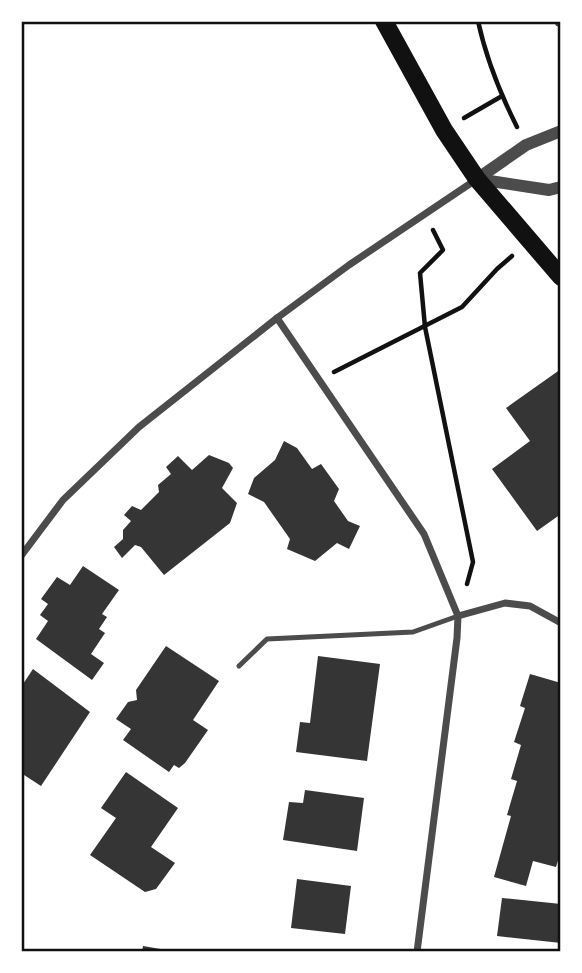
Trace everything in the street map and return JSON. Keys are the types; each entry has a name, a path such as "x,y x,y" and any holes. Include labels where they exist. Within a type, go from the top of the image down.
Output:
{"main road":[{"path":"384,21 444,130 477,179 561,276"}],"street":[{"path":"21,556 63,500 139,427 277,318 424,213 526,145 561,131"},
{"path":"477,179 549,190 561,187"},
{"path":"277,318 424,534 458,616 417,952"},
{"path":"458,616 505,603 530,606 561,623"}],"lane":[{"path":"239,666 267,639 413,632 458,616"}],"path":[{"path":"478,21 483,46 502,96 526,145"},
{"path":"444,130 502,96"},
{"path":"424,213 443,250 420,273 425,327 473,562 458,616"},
{"path":"321,379 462,307 497,269 530,243"}],"building":[{"path":"561,369 561,514 537,531 492,469 530,441 506,408"},
{"path":"284,441 297,448 312,469 321,464 339,489 334,501 348,521 360,526 349,549 337,543 315,561 287,549 290,539 264,502 248,494 254,478 275,460"},
{"path":"209,455 229,463 233,468 222,488 237,503 230,523 164,575 141,547 135,545 122,558 114,547 123,539 123,530 131,521 124,515 132,506 141,510 159,492 158,485 171,474 166,467 178,456 192,470"},
{"path":"83,566 119,590 102,614 107,617 99,629 105,633 91,654 104,663 92,680 36,639 48,621 40,615 48,604 41,599 57,577 70,585"},
{"path":"166,646 219,681 193,720 208,730 185,763 179,768 174,765 169,772 123,740 131,729 116,719 128,702 137,700 136,690"},
{"path":"318,656 380,664 367,761 296,752 300,722 310,723"},
{"path":"33,669 90,712 41,786 21,773 21,687"},
{"path":"530,674 561,683 561,851 556,867 533,861 526,886 494,877 511,816 507,815 517,781 511,779 521,745 514,742 525,708 520,706"},
{"path":"126,772 178,808 151,847 175,863 156,889 145,892 90,855 116,818 101,808"},
{"path":"305,790 364,798 357,851 283,840 289,802 303,803"},
{"path":"297,879 351,886 345,934 291,928"},
{"path":"502,898 561,904 561,943 497,936"},
{"path":"143,946 172,951 172,952 142,952"}]}
